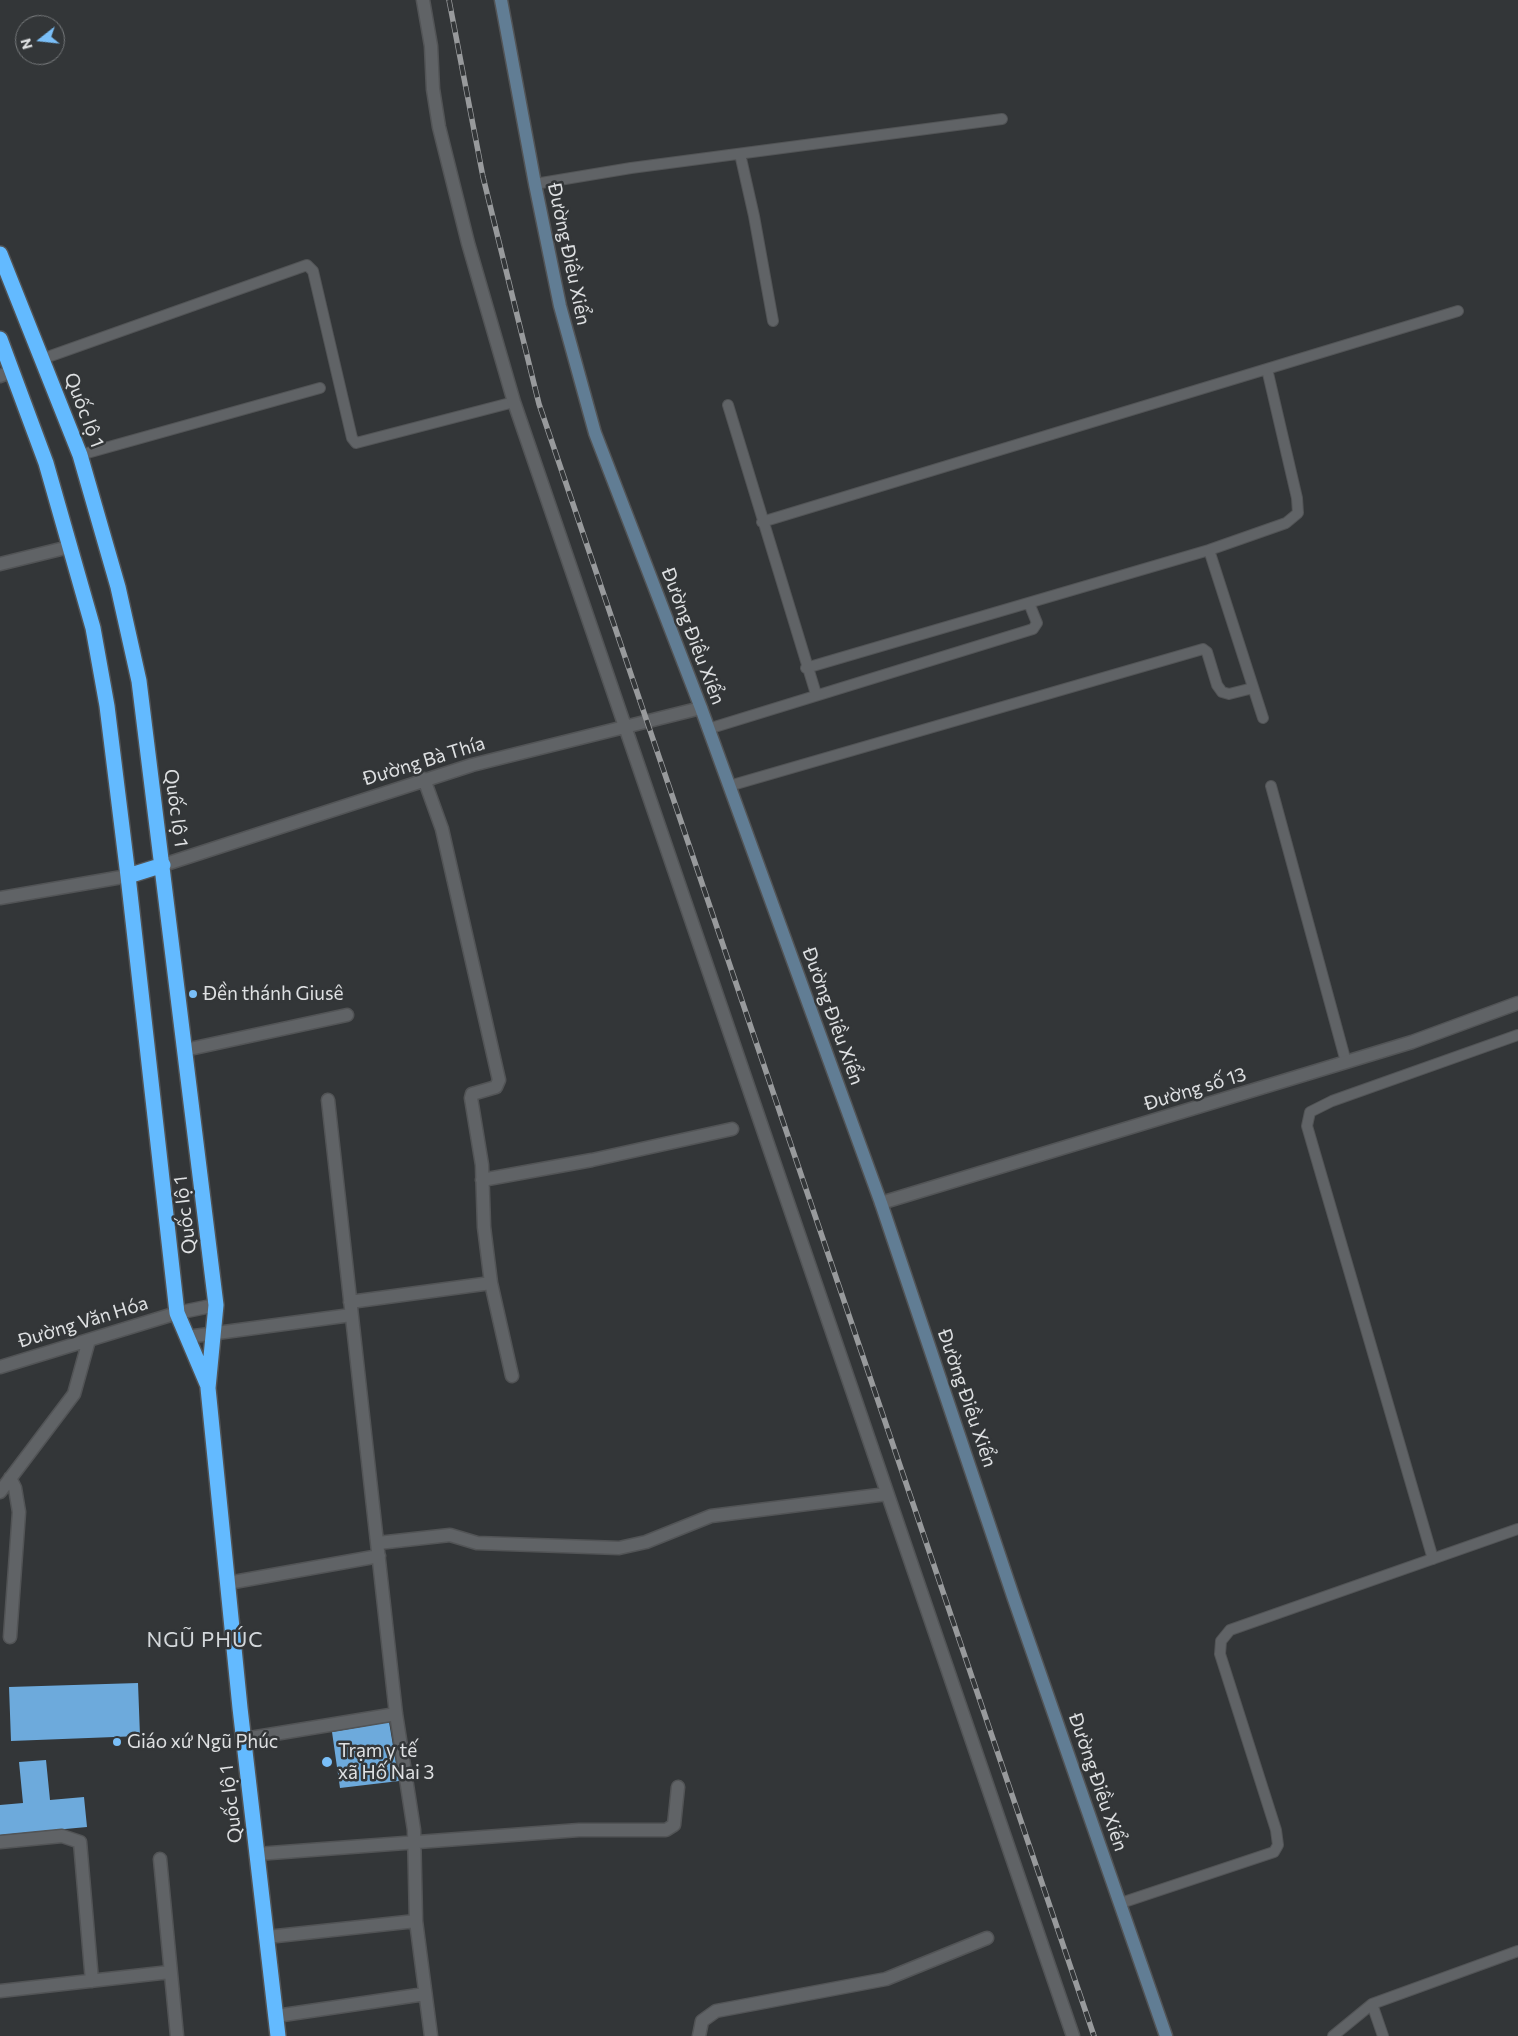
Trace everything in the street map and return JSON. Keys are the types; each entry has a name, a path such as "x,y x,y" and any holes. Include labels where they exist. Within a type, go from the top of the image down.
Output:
{"highway":[{"name":"Quốc lộ 1","path":"0,254 80,455 118,588 139,681 216,1305 208,1388 244,1739 278,2036"},
{"name":"Quốc lộ 1","path":"0,339 6,374 46,463 93,628 107,706 128,876 177,1313 208,1388"},
{"path":"128,876 163,865"}],"street":[{"path":"423,0 431,46 433,89 439,127 468,243 514,402 1073,2036"},
{"name":"Đường Điều Xiển","path":"501,0 534,184 560,306 595,433 708,729 881,1203 1014,1599 1166,2036"},
{"path":"0,564 70,547"},
{"name":"Đường Bà Thía","path":"163,865 424,779 700,708"},
{"path":"424,779 442,829 498,1080 496,1087 472,1094 471,1098 482,1180 484,1227 491,1283 512,1376"},
{"path":"0,898 128,876"},
{"name":"Đường số 13","path":"881,1203 1412,1042 1518,1003"},
{"path":"185,1050 347,1015"},
{"path":"328,1100 396,1714 414,1830 416,1921 432,2036"},
{"path":"482,1180 592,1160 732,1129"},
{"path":"350,1302 491,1283"},
{"name":"Đường Văn Hóa","path":"0,1368 177,1313 216,1305"},
{"path":"187,1337 351,1315"},
{"path":"0,1492 74,1394 89,1340"},
{"path":"10,1478 15,1488 19,1512 10,1637"},
{"path":"378,1543 450,1535 477,1543 618,1548 646,1542 711,1516 888,1494"},
{"path":"228,1583 379,1556"},
{"path":"244,1739 396,1714"},
{"path":"257,1854 413,1844 579,1830 666,1830 674,1825 678,1786"},
{"path":"0,1842 62,1836 80,1842 92,1981"},
{"path":"160,1859 177,2036"},
{"path":"267,1937 416,1921"},
{"path":"698,2036 702,2021 716,2011 886,1979 988,1938"},
{"path":"0,1991 170,1972"},
{"path":"276,2016 425,1994"}],"lane":[{"path":"534,184 631,168 1002,119"},
{"path":"740,154 774,321"},
{"path":"42,359 307,265 313,271 352,438 356,443 514,402"},
{"path":"762,522 1458,311"},
{"path":"806,668 1209,550 1286,523 1298,513 1297,498 1267,369"},
{"path":"80,455 320,388"},
{"path":"728,405 806,668 816,694"},
{"path":"1209,550 1263,718"},
{"path":"708,729 816,694 1033,629 1037,623 1029,603"},
{"path":"729,786 1203,649 1207,652 1217,686 1222,692 1229,694 1253,688"},
{"path":"1271,786 1346,1062"},
{"path":"1433,1559 1307,1126 1310,1112 1332,1100 1518,1035"},
{"path":"1120,1903 1274,1852 1278,1845 1276,1830 1220,1654 1221,1641 1230,1630 1518,1529"},
{"path":"1333,2036 1372,2004 1518,1951"},
{"path":"1372,2004 1383,2036"}],"building":[{"path":"138,1683 140,1736 11,1741 9,1687"},
{"path":"389,1722 399,1781 340,1788 332,1732"},
{"path":"46,1760 50,1800 84,1797 87,1827 0,1835 0,1805 23,1803 19,1762"}],"railway":[{"path":"449,0 483,177 539,404 1094,2036"}],"place":[{"name":"Đền thánh Giusê","path":"193,994"},
{"name":"Giáo xứ Ngũ Phúc","path":"117,1742"},
{"name":"Trạm y tế xã Hố Nai 3","path":"327,1762"}],"district":[{"name":"NGŨ PHÚC","path":"205,1640"}]}
